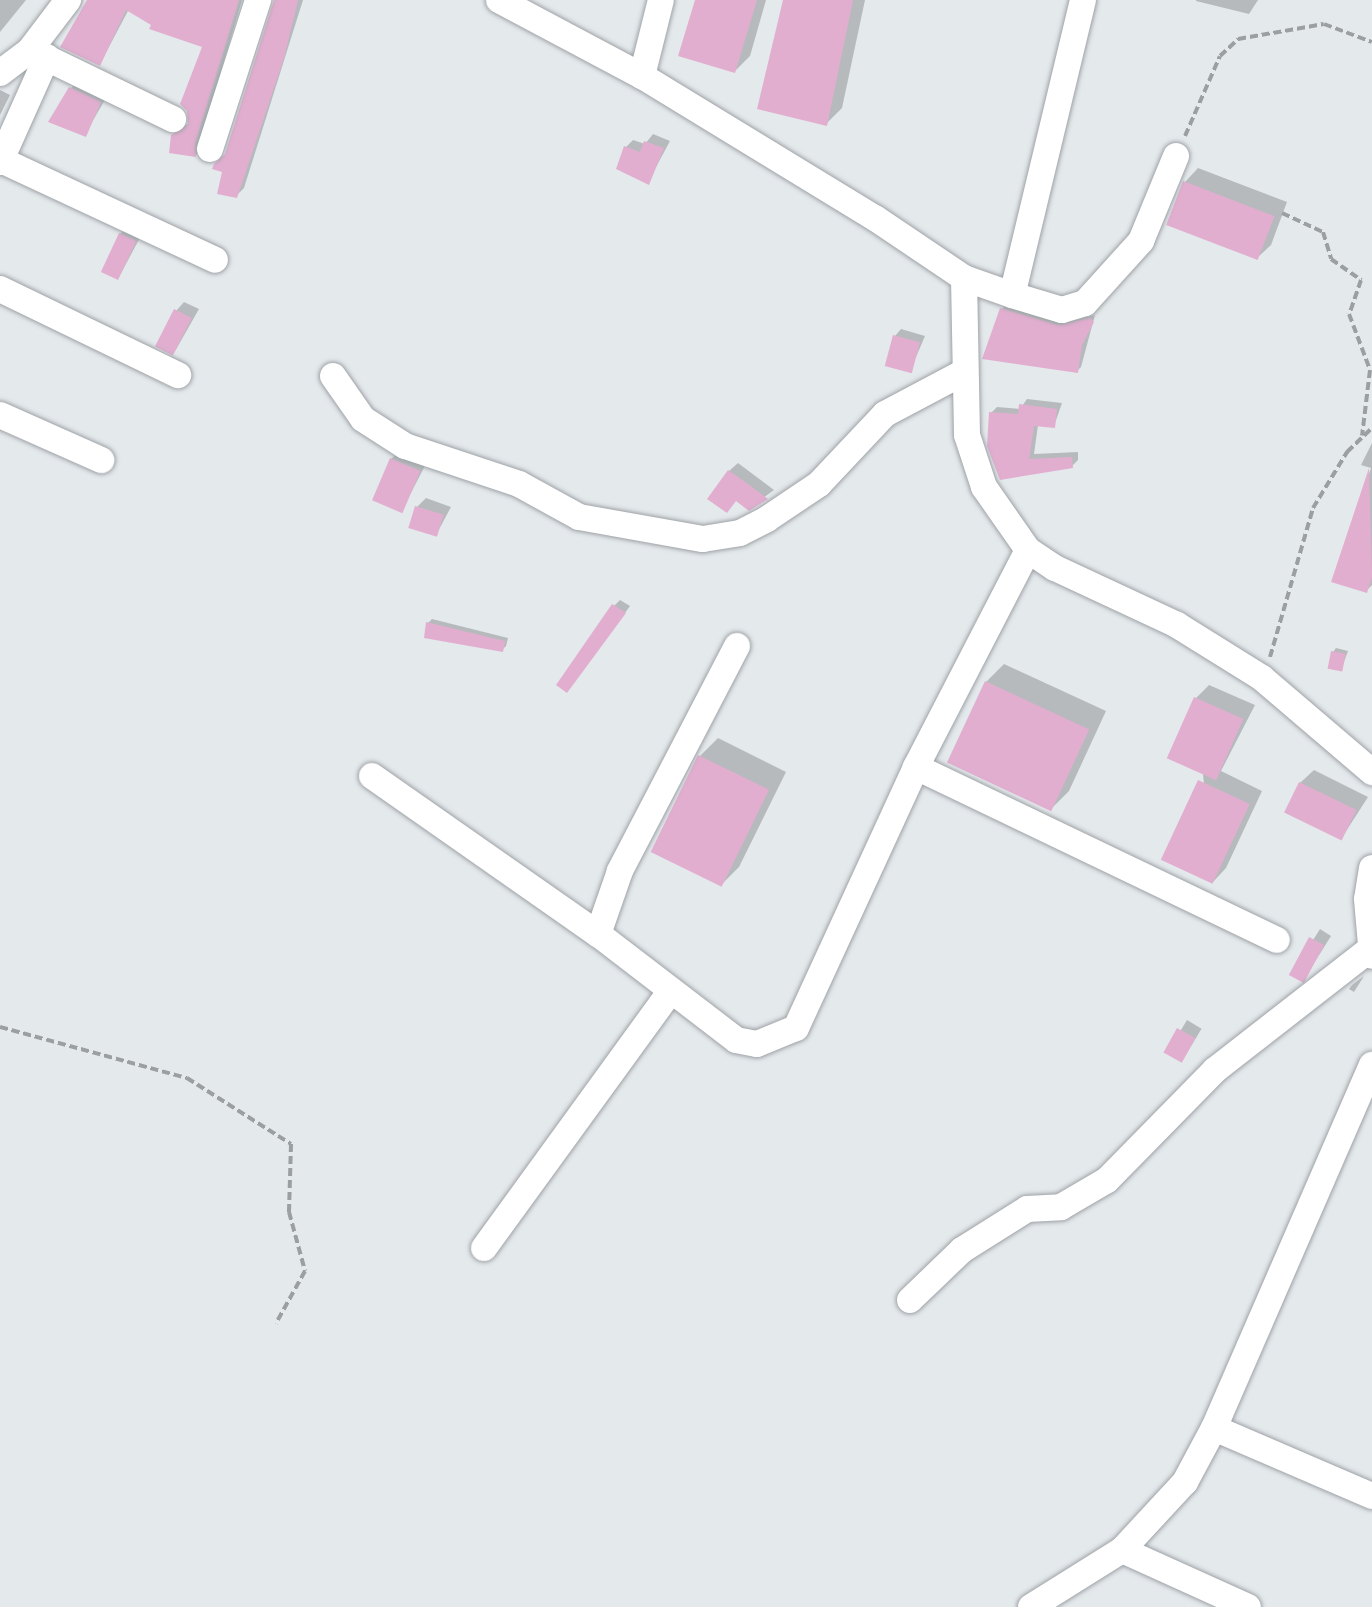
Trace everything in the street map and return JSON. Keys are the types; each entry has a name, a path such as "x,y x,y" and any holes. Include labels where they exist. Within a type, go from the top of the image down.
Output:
{"street":[{"path":"68,0 39,53 0,161 215,260"},
{"path":"210,149 258,0"},
{"path":"499,0 642,76 875,218 964,278 1062,310 1085,303 1141,241 1176,156"},
{"path":"642,76 661,0"},
{"path":"1012,295 1083,0"},
{"path":"0,73 39,53"},
{"path":"39,53 173,119"},
{"path":"964,278 962,373 967,435 984,487 1028,550 1055,568 1177,625 1262,678 1372,772"},
{"path":"0,289 178,375"},
{"path":"333,376 363,419 405,446 519,484 579,517 703,539 740,533 767,519 819,484 885,414 962,373"},
{"path":"0,415 101,460"},
{"path":"372,776 598,934 736,1040 774,1041 796,1028 916,767 1028,550"},
{"path":"598,934 620,871 737,646"},
{"path":"916,767 1277,940"},
{"path":"910,1300 962,1250 1027,1209 1061,1207 1107,1180 1215,1070 1370,954 1372,868"},
{"path":"484,1248 671,991"},
{"path":"1031,1607 1122,1550 1185,1482 1214,1428 1372,1065"},
{"path":"1214,1428 1372,1496"},
{"path":"1122,1550 1248,1607"}],"path":[{"path":"1176,156 1220,56 1238,39 1324,24 1372,42"},
{"path":"1282,213 1323,232 1331,259 1361,280 1349,314 1370,370 1362,438"},
{"path":"1262,678 1281,629 1313,508 1347,452 1372,428"},
{"path":"0,1027 187,1078 291,1144 289,1212 305,1271 276,1323"}],"building":[{"path":"87,0 239,0 195,144 196,157 169,153 171,135 188,125 187,111 180,104 202,47 149,29 151,25 126,10 100,66 60,47"},
{"path":"274,0 298,0 284,58 237,198 217,194 222,172 212,169 225,154"},
{"path":"695,0 757,0 735,73 678,56"},
{"path":"783,0 853,0 827,126 757,109"},
{"path":"69,87 101,102 86,137 48,122"},
{"path":"644,141 664,148 649,185 616,169 624,146 640,152"},
{"path":"1183,181 1274,216 1258,260 1166,225"},
{"path":"119,233 136,241 118,280 101,272"},
{"path":"1000,308 1058,325 1090,318 1094,322 1082,345 1078,373 982,359"},
{"path":"174,309 192,318 173,356 155,346"},
{"path":"893,335 920,342 912,373 885,366"},
{"path":"1019,404 1057,409 1055,428 1034,426 1029,459 1072,457 1073,468 1000,480 987,446 989,412 1018,414"},
{"path":"390,458 420,471 402,513 372,500"},
{"path":"1369,468 1372,577 1367,593 1331,582"},
{"path":"728,470 768,499 749,511 736,501 727,513 707,499"},
{"path":"415,506 444,515 437,537 408,528"},
{"path":"612,604 626,613 567,693 556,685"},
{"path":"426,622 505,641 503,652 424,638"},
{"path":"1331,651 1346,654 1342,672 1328,669"},
{"path":"985,681 1089,730 1051,811 947,763"},
{"path":"1194,697 1243,719 1216,780 1167,758"},
{"path":"698,755 769,790 722,887 651,852"},
{"path":"1198,780 1250,804 1212,884 1161,860"},
{"path":"1299,782 1357,810 1342,841 1284,813"},
{"path":"1309,937 1324,945 1304,983 1289,975"},
{"path":"1177,1028 1195,1038 1182,1063 1163,1052"}]}
